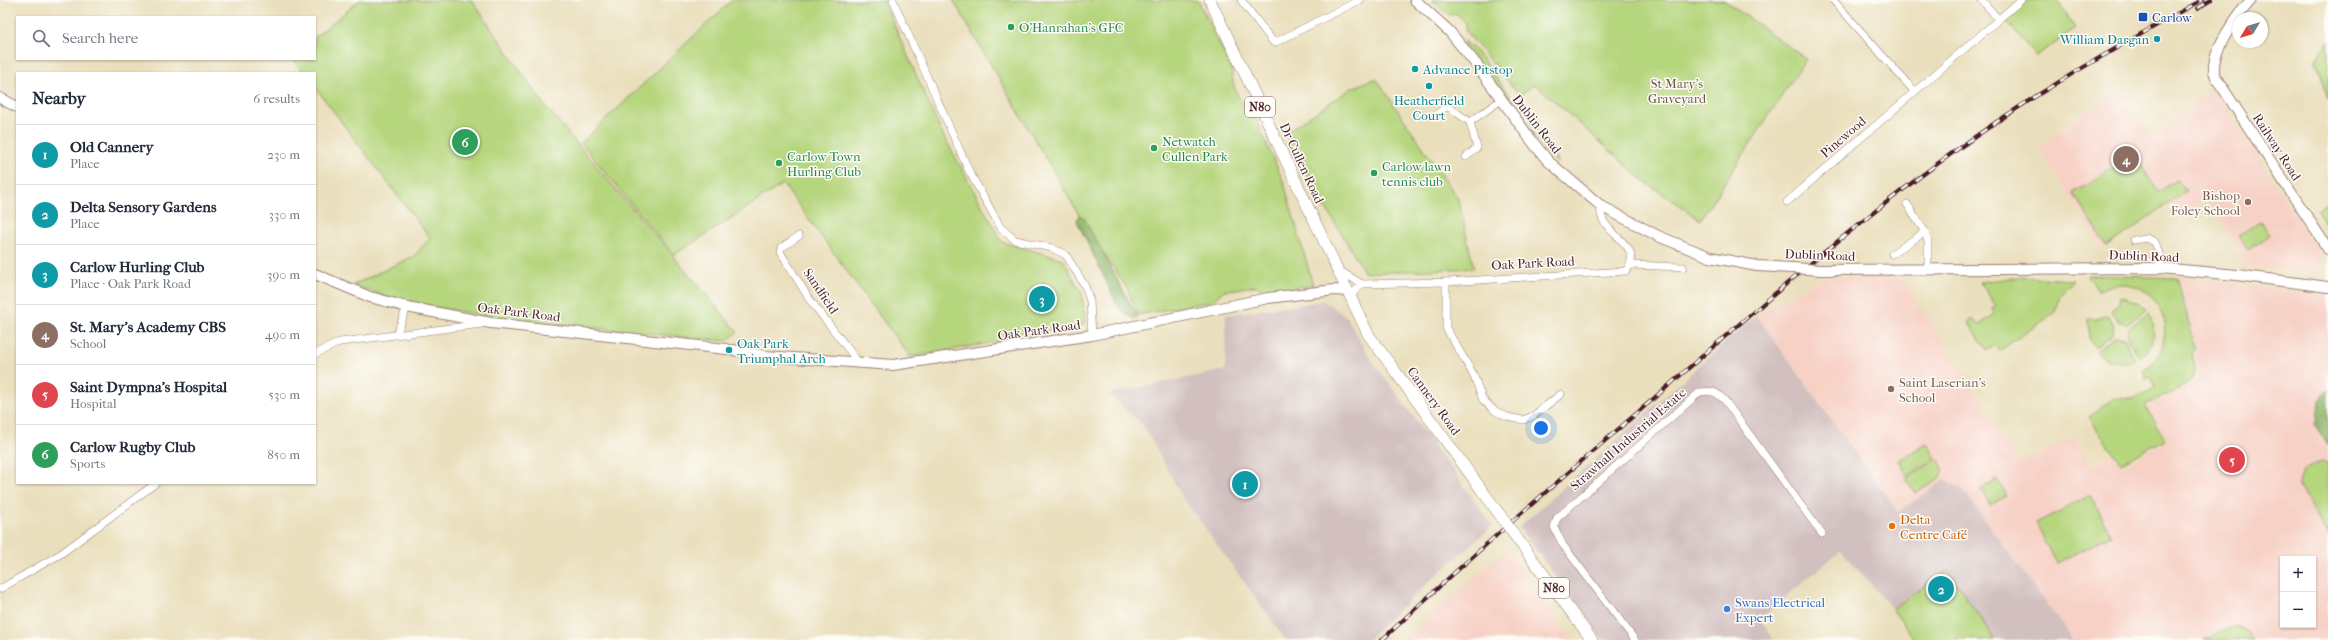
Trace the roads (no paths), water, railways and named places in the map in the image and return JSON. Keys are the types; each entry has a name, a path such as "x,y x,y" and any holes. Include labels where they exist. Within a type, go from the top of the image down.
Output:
{"main road":[{"name":"Dr Cullen Road","path":"1210,0 1340,271"},
{"name":"N80","path":"1340,271 1349,295"},
{"name":"Cannery Road","path":"1349,295 1368,334 1592,640"}],"street":[{"path":"894,0 969,171 1001,228 1015,240 1052,248 1066,254 1085,286 1090,301 1092,335"},
{"path":"1241,0 1274,43 1345,3 1360,0"},
{"name":"Dublin Road","path":"1415,0 1448,31 1476,64 1501,100 1548,161 1601,206 1658,236 1710,257 1757,266 1821,270 2160,268 2237,275 2328,287"},
{"path":"1833,0 1914,91"},
{"path":"1982,0 1998,19"},
{"name":"Pinewood","path":"1787,202 2021,0"},
{"name":"Railway Road","path":"2251,0 2233,22 2217,55 2214,70 2217,80 2328,249"},
{"path":"0,98 16,106"},
{"path":"1470,122 1501,100"},
{"path":"1437,114 1447,106 1470,122 1477,148 1466,157"},
{"path":"1908,204 1925,232 1928,242 1928,270"},
{"path":"1601,206 1600,213 1603,223 1628,247 1632,257 1631,265 1683,267"},
{"path":"1892,254 1925,232"},
{"name":"Sandfield","path":"799,236 781,248 780,252 810,300 859,363"},
{"path":"2134,240 2146,238 2156,242 2159,253 2160,268"},
{"name":"Oak Park Road","path":"1362,284 1446,282 1525,275 1614,273 1626,271 1631,265"},
{"path":"1340,271 1362,284 1349,295"},
{"name":"Oak Park Road","path":"316,274 370,297 407,307 491,323 729,350 765,356 893,365 1092,335 1268,298 1334,290 1349,295"},
{"path":"1446,282 1446,328 1473,374 1483,400 1487,404 1495,411 1507,417 1523,420 1533,416 1561,394"},
{"path":"397,333 407,307"},
{"path":"316,354 340,342 397,333 491,323"},
{"name":"Strawhall Industrial Estate","path":"1634,640 1562,545 1554,527 1557,518 1700,392 1712,390 1718,393 1726,402 1822,534"},
{"path":"0,589 62,553 155,484"}],"railway":[{"path":"1382,640 1482,548 1735,327 1862,222 1950,155 2020,106 2097,59 2202,0"},
{"path":"2198,8 2211,0"}],"place":[{"name":"Carlow","path":"2143,17"},
{"name":"O'Hanrahan's GFC","path":"1011,27"},
{"name":"William Dargan","path":"2157,39"},
{"name":"Advance Pitstop","path":"1415,69"},
{"name":"Heatherfield Court","path":"1429,86"},
{"name":"Carlow Rugby Club","path":"465,142"},
{"name":"Netwatch Cullen Park","path":"1154,148"},
{"name":"St. Mary's Academy CBS","path":"2126,159"},
{"name":"Carlow Town Hurling Club","path":"779,163"},
{"name":"Carlow lawn tennis club","path":"1374,173"},
{"name":"Bishop Foley School","path":"2248,202"},
{"name":"Carlow Hurling Club","path":"1042,299"},
{"name":"Oak Park Triumphal Arch","path":"729,350"},
{"name":"Saint Laserian's School","path":"1891,389"},
{"name":"Saint Dympna's Hospital","path":"2232,460"},
{"name":"Old Cannery","path":"1245,484"},
{"name":"Delta Centre Café","path":"1892,526"},
{"name":"Delta Sensory Gardens","path":"1941,589"},
{"name":"Swans Electrical Expert","path":"1727,609"}],"park label":[{"name":"St Mary's Graveyard","path":"1677,90"}]}
